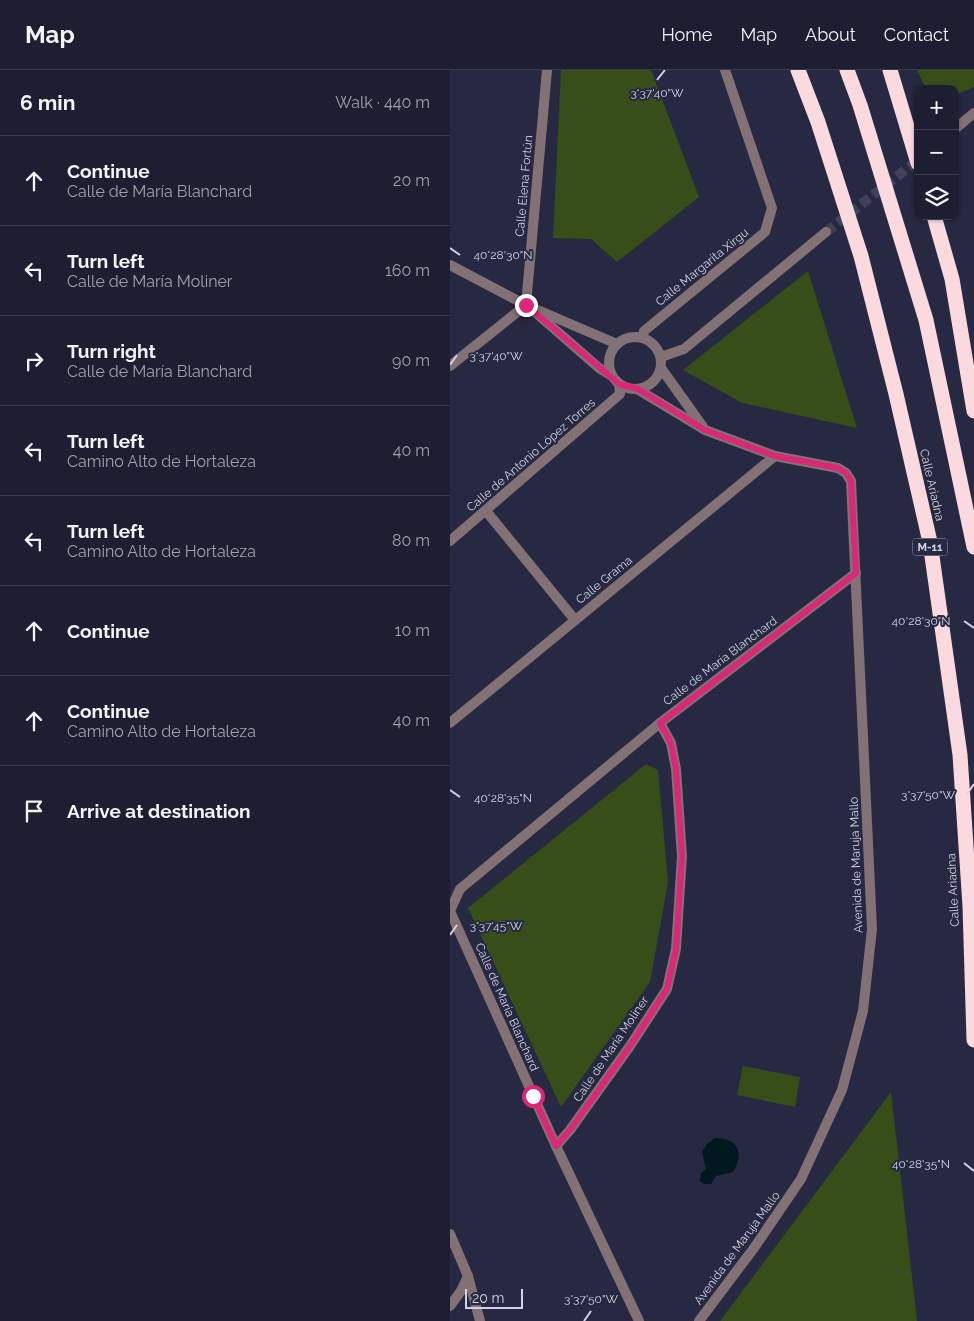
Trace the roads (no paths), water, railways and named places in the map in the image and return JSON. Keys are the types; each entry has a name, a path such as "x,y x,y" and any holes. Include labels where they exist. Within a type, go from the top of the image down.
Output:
{"highway":[{"name":"Calle Ariadna","path":"798,70 818,122 861,256 896,394 930,542 960,755 970,906 974,1040"},
{"path":"847,70 860,105 926,320 974,547"},
{"path":"890,70 914,150"},
{"path":"935,220 952,279 974,411"}],"street":[{"name":"Calle Elena Fortún","path":"526,305 547,70"},
{"name":"Calle Margarita Xirgu","path":"643,337 644,331 765,232 772,208 725,70"},
{"path":"959,126 974,113"},
{"path":"661,357 684,349 826,232"},
{"path":"450,265 526,305 617,344"},
{"path":"450,366 526,305"},
{"path":"526,305 599,368 616,380 638,389 653,383 661,368 661,357 654,344 643,337 629,337 617,344 609,359 616,380"},
{"path":"661,368 705,430"},
{"name":"Calle de Antonio López Torres","path":"450,541 620,394 616,380"},
{"name":"Avenida de Maruja Mallo","path":"638,389 705,430 775,456 838,468 846,473 851,481 872,928 863,1011 842,1090 801,1179 754,1248 699,1321"},
{"name":"Calle Grama","path":"450,722 775,456"},
{"path":"486,511 575,620"},
{"name":"Calle de María Blanchard","path":"639,1321 556,1146 450,910 460,889 660,723 856,573"},
{"name":"Calle de María Moliner","path":"556,1146 570,1130 630,1046 667,989 676,949 682,856 676,769 671,743 660,723"},
{"path":"450,1234 468,1276 480,1321"},
{"path":"450,1306 461,1291 468,1276"}],"tunnel":[{"path":"826,232 914,163"}]}
